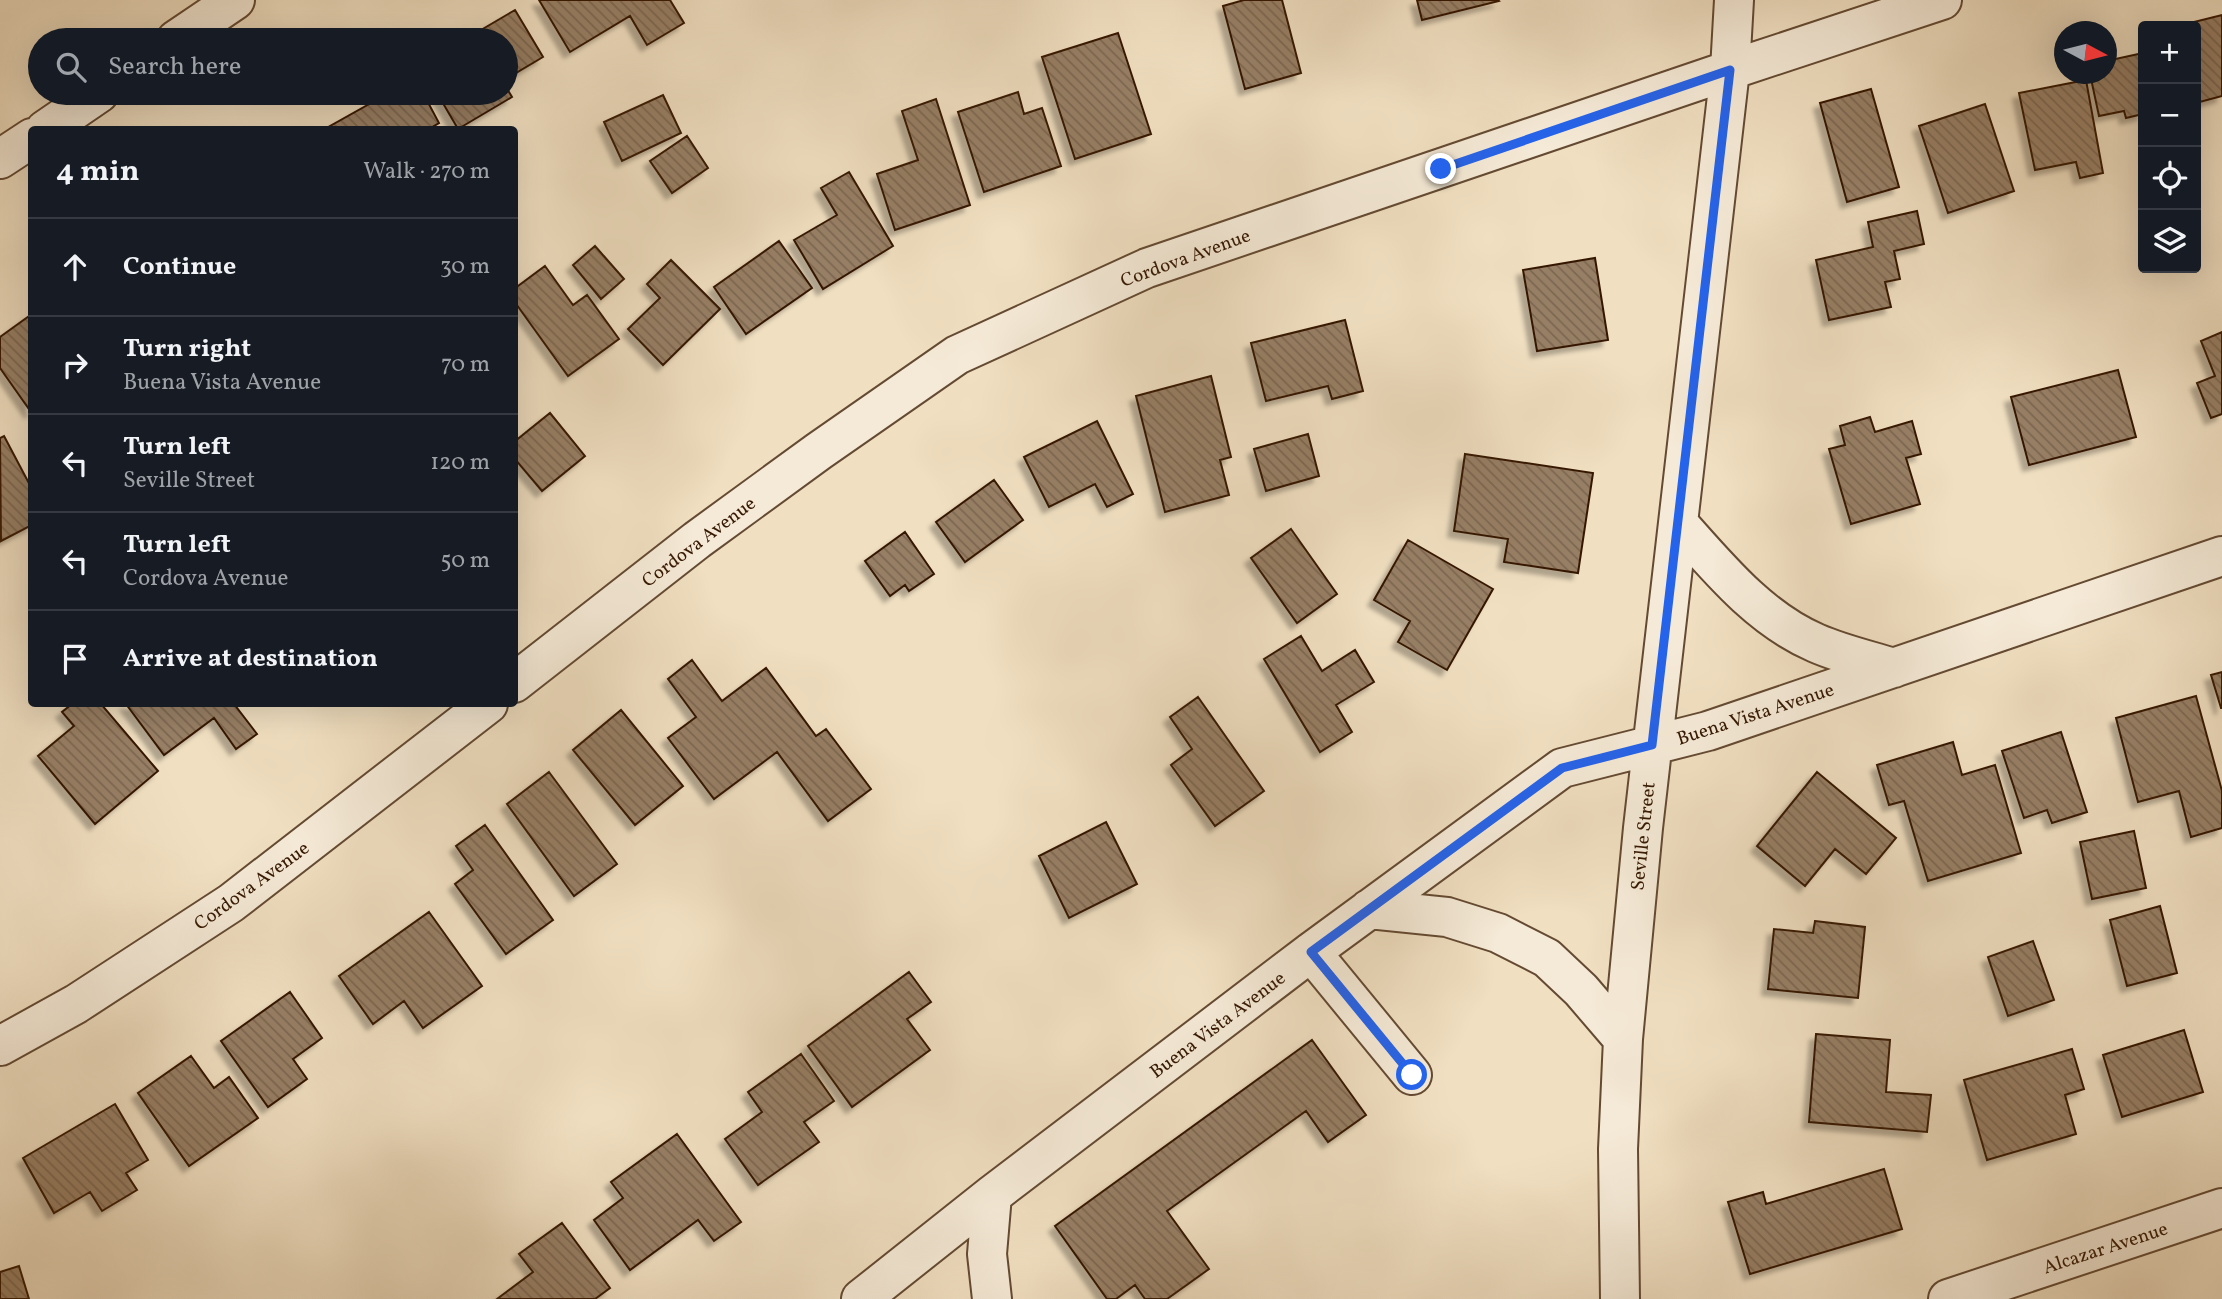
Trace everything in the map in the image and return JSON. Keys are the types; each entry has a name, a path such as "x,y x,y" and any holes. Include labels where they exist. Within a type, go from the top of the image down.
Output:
{"street":[{"path":"194,28 235,0"},
{"name":"Seville Street","path":"1620,1299 1618,1149 1623,1039 1652,745 1730,70 1734,0"},
{"name":"Cordova Avenue","path":"518,680 697,541 957,355 1147,268 1942,0"},
{"path":"46,126 80,105"},
{"path":"1679,524 1729,580 1777,621 1816,643 1894,668"},
{"name":"Buena Vista Avenue","path":"861,1299 992,1195 1311,952 1562,768 1709,731 2222,556"},
{"name":"Cordova Avenue","path":"0,1046 76,1004 231,903 484,707"},
{"path":"1369,909 1447,917 1498,933 1547,958 1581,990 1623,1039"},
{"path":"1311,952 1412,1075"},
{"path":"992,1195 987,1254 992,1299"},
{"name":"Alcazar Avenue","path":"1948,1299 2222,1208"}],"building":[{"path":"539,0 670,0 684,23 647,45 630,16 570,52"},
{"path":"1244,0 1282,0 1301,73 1245,89 1223,6"},
{"path":"1417,0 1498,0 1499,1 1422,20"},
{"path":"515,10 543,57 518,72 518,28 484,28"},
{"path":"2222,15 2222,96 2201,102 2201,21 2198,21"},
{"path":"1118,33 1151,134 1075,159 1042,57"},
{"path":"2138,54 2138,115 2126,118 2124,111 2099,116 2092,84 2117,84 2117,59"},
{"path":"2065,84 2087,84 2103,173 2080,178 2076,162 2035,170 2019,93"},
{"path":"1871,89 1899,187 1847,202 1820,103"},
{"path":"1018,92 1024,114 1042,108 1061,166 984,192 958,112"},
{"path":"663,95 681,133 622,161 604,122"},
{"path":"936,99 970,205 895,230 877,174 918,160 902,111"},
{"path":"1985,104 2014,191 1948,213 1919,126"},
{"path":"368,105 429,105 439,123 434,126 330,126"},
{"path":"444,105 498,105 463,126 456,126"},
{"path":"687,136 708,168 672,193 650,161"},
{"path":"849,172 893,246 823,289 794,240 837,215 821,188"},
{"path":"1917,211 1924,244 1894,251 1900,279 1885,282 1891,307 1829,320 1816,260 1873,247 1868,222"},
{"path":"779,241 812,288 746,334 714,287"},
{"path":"595,246 624,279 601,299 573,265"},
{"path":"1595,258 1608,340 1537,351 1523,270"},
{"path":"671,260 720,309 663,365 628,329 660,298 647,284"},
{"path":"545,266 573,305 587,295 619,339 568,376 518,307 518,286"},
{"path":"28,317 28,408 0,368 0,337"},
{"path":"1345,320 1363,391 1332,399 1328,386 1266,401 1251,343"},
{"path":"2222,332 2222,414 2211,418 2197,383 2215,376 2201,341"},
{"path":"2118,370 2136,437 2029,465 2011,397"},
{"path":"1211,376 1231,457 1220,460 1229,495 1165,512 1136,396"},
{"path":"550,413 585,456 542,491 518,463 518,439"},
{"path":"1870,417 1875,432 1912,421 1921,454 1906,458 1920,504 1851,524 1829,449 1845,445 1840,426"},
{"path":"1097,421 1133,494 1107,507 1095,484 1049,507 1024,457"},
{"path":"1308,434 1319,476 1266,491 1254,449"},
{"path":"4,436 28,481 28,527 1,541 0,438"},
{"path":"1465,454 1593,473 1578,573 1504,562 1508,539 1454,531"},
{"path":"994,480 1023,520 965,562 936,522"},
{"path":"1291,529 1337,594 1297,623 1251,558"},
{"path":"905,532 934,574 909,591 905,585 890,596 865,561"},
{"path":"1408,540 1493,589 1447,670 1398,642 1410,621 1374,600"},
{"path":"1301,636 1322,671 1355,650 1374,682 1336,705 1352,732 1320,752 1264,659"},
{"path":"692,660 722,701 766,668 816,736 826,729 871,789 828,821 777,752 714,799 668,738 696,717 668,679"},
{"path":"2222,672 2222,708 2221,708 2211,675"},
{"path":"2196,696 2222,791 2222,828 2191,837 2179,791 2138,802 2116,718"},
{"path":"1198,697 1264,791 1215,826 1171,765 1192,749 1170,717"},
{"path":"68,707 104,707 158,771 95,824 38,756 74,726 62,712"},
{"path":"128,707 236,707 257,734 236,749 214,718 164,755"},
{"path":"621,710 683,786 635,825 573,750"},
{"path":"2061,732 2087,812 2052,823 2047,810 2024,818 2002,751"},
{"path":"1953,742 1962,775 1995,765 2021,853 1928,881 1904,801 1889,805 1877,765"},
{"path":"549,772 617,864 574,896 507,804"},
{"path":"1817,772 1896,838 1866,874 1835,849 1805,886 1757,846"},
{"path":"1106,822 1137,884 1069,918 1039,856"},
{"path":"485,825 553,920 506,954 455,884 473,870 456,846"},
{"path":"2134,831 2146,888 2092,899 2080,842"},
{"path":"2160,906 2177,973 2127,986 2110,920"},
{"path":"429,912 482,986 423,1028 404,1001 373,1024 339,976"},
{"path":"1815,921 1865,927 1858,998 1768,989 1774,929 1813,933"},
{"path":"2033,941 2054,1000 2008,1016 1988,957"},
{"path":"909,972 931,1002 907,1019 930,1050 852,1107 808,1046"},
{"path":"290,992 322,1038 293,1059 307,1079 268,1107 221,1041"},
{"path":"2184,1030 2203,1092 2122,1117 2103,1055"},
{"path":"1816,1034 1890,1040 1886,1092 1931,1095 1927,1132 1809,1122"},
{"path":"1312,1040 1366,1115 1328,1142 1306,1111 1167,1211 1209,1269 1167,1299 1145,1299 1135,1285 1116,1299 1107,1299 1055,1226"},
{"path":"2072,1049 2084,1089 2065,1095 2076,1134 1987,1160 1964,1080"},
{"path":"801,1054 834,1101 804,1122 819,1142 758,1185 725,1139 762,1112 748,1092"},
{"path":"191,1056 214,1088 229,1077 258,1118 189,1166 138,1093"},
{"path":"115,1104 148,1160 126,1173 137,1190 102,1211 90,1192 54,1213 23,1158"},
{"path":"677,1134 741,1222 714,1241 698,1220 630,1270 594,1220 623,1198 611,1182"},
{"path":"1884,1169 1902,1229 1750,1274 1728,1202 1763,1192 1766,1204"},
{"path":"562,1223 610,1288 595,1299 497,1299 533,1272 519,1254"},
{"path":"19,1266 29,1299 0,1299 0,1272"}],"route":[{"path":"1412,1075 1311,952 1562,768 1652,745 1730,70 1441,169"}]}
